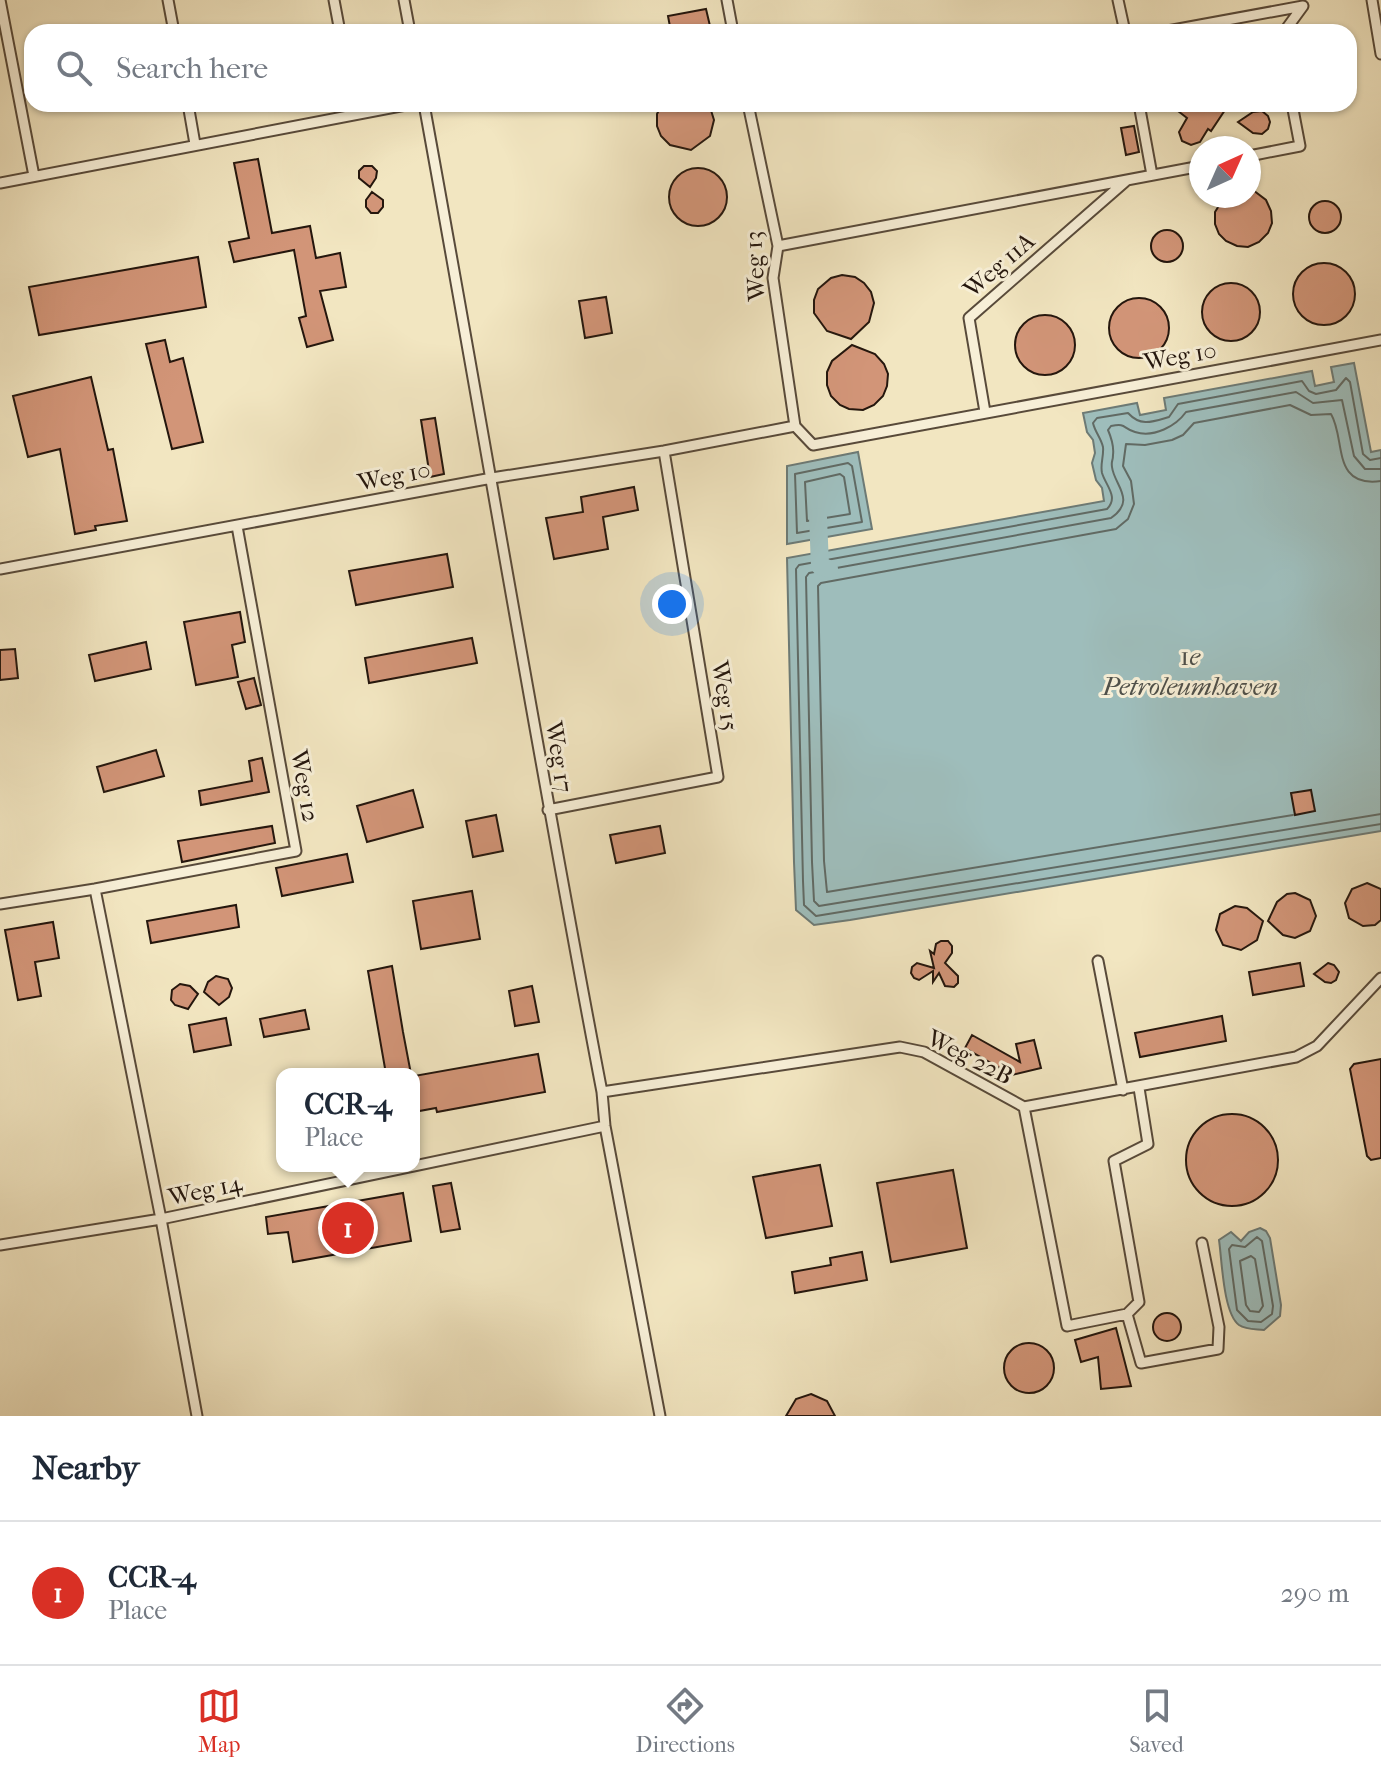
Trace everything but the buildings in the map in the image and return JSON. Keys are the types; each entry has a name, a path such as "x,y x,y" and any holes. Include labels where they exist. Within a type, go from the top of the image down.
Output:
{"lane":[{"path":"0,0 34,176"},
{"path":"168,0 172,24"},
{"path":"334,0 338,24"},
{"path":"404,0 408,24"},
{"path":"727,0 732,24"},
{"path":"1118,0 1123,24"},
{"path":"1372,0 1381,54"},
{"path":"1201,24 1304,3"},
{"path":"1290,24 1304,3"},
{"path":"189,112 195,144"},
{"path":"0,183 341,112"},
{"name":"Weg 17","path":"425,112 548,810 660,1416"},
{"name":"Weg 13","path":"750,112 778,246 773,278 795,426"},
{"path":"1140,112 1152,175"},
{"path":"1261,154 1300,146 1294,112"},
{"path":"778,246 1189,168"},
{"name":"Weg 11A","path":"985,412 969,318 1127,180"},
{"name":"Weg 10","path":"0,569 492,478 664,451 795,426 813,445 1381,340"},
{"name":"Weg 15","path":"548,810 718,777 664,451"},
{"name":"Weg 12","path":"0,904 296,851 237,526"},
{"path":"95,889 197,1416"},
{"path":"1098,961 1123,1090"},
{"name":"Weg 22B","path":"602,1092 900,1047 924,1052 1024,1107 1296,1057 1317,1046 1381,978"},
{"path":"1024,1107 1067,1326 1127,1314 1139,1302 1114,1161 1148,1144 1139,1088"},
{"name":"Weg 14","path":"420,1165 605,1126"},
{"name":"Weg 14","path":"0,1245 161,1219 385,1172"},
{"path":"1127,1314 1141,1363 1218,1349 1219,1327 1202,1243"}],"water":[{"name":"1e Petroleumhaven","path":"1354,363 1371,452 1381,450 1381,831 814,925 796,910 787,558 1104,501 1092,463 1095,453 1093,440 1087,432 1083,413 1137,403 1140,415 1166,410 1164,398 1312,371 1315,386 1334,382 1331,367"},
{"path":"858,452 872,529 787,544 787,466"},
{"path":"1260,1228 1270,1238 1281,1305 1280,1316 1264,1330 1245,1328 1234,1319 1226,1298 1219,1240 1231,1232 1241,1241 1249,1232"}],"waterway":[{"path":"818,517 820,566 829,569"}],"place":[{"name":"CCR-4","path":"348,1228"}]}
